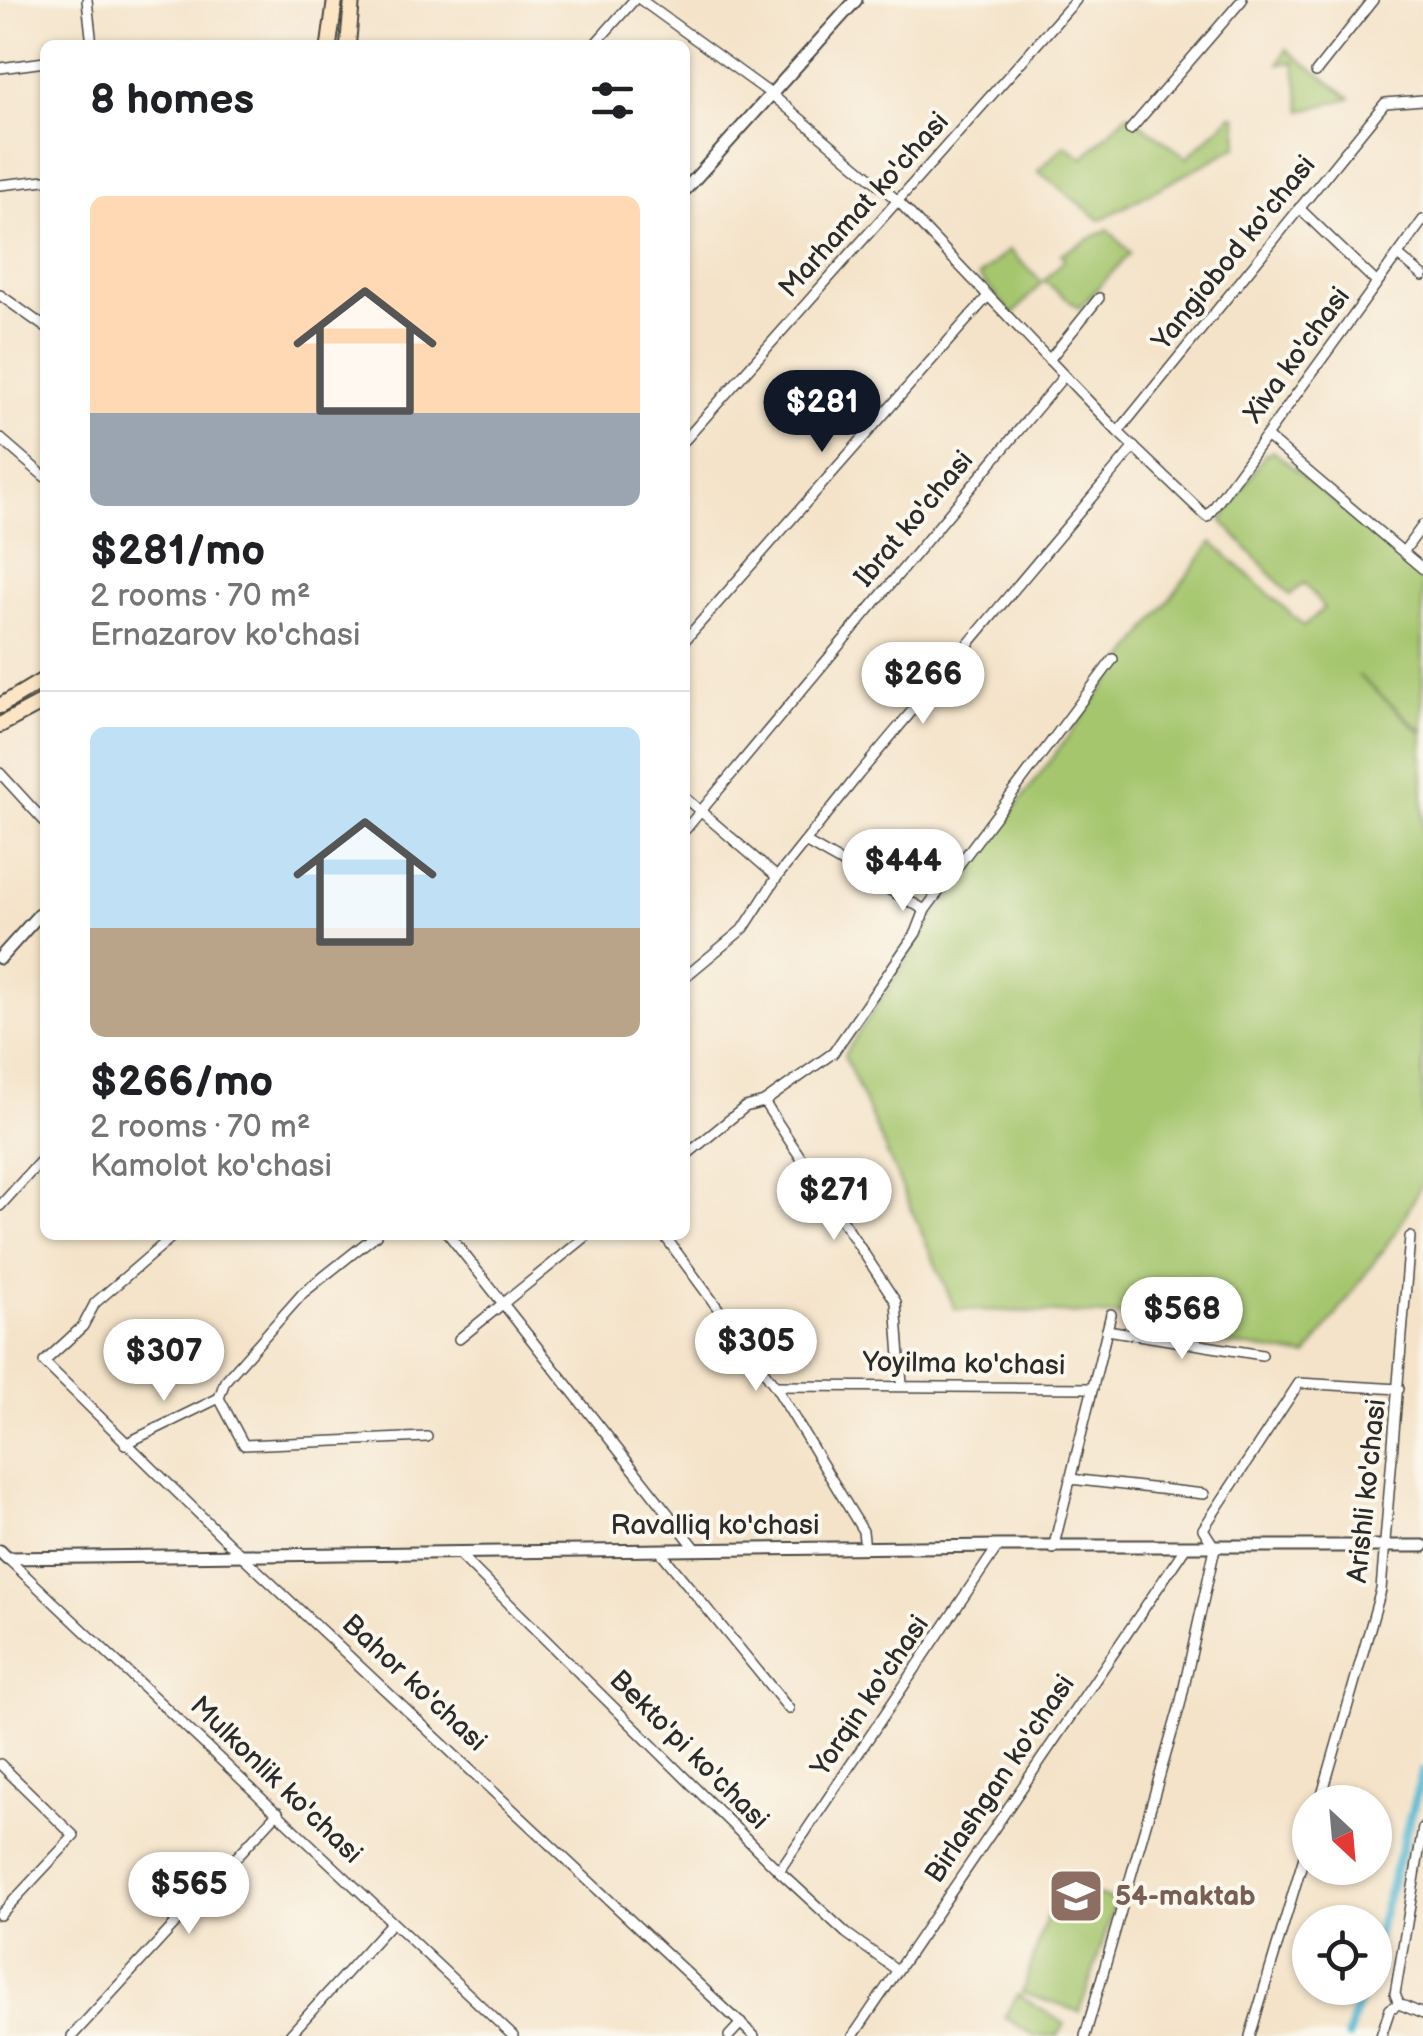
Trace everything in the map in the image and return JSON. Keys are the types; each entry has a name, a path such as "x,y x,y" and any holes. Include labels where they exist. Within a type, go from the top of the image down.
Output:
{"main road":[{"path":"330,40 334,0"},
{"path":"348,40 352,0"},
{"path":"0,706 40,682"},
{"path":"0,725 40,704"}],"street":[{"path":"87,0 91,40"},
{"path":"599,40 638,0 771,94 898,201 1134,448 777,876 744,928 690,974"},
{"path":"690,184 856,0"},
{"name":"Marhamat ko'chasi","path":"690,434 1076,0"},
{"path":"1130,130 1242,0"},
{"path":"1316,72 1373,0"},
{"path":"0,68 40,63"},
{"name":"Yangiobod ko'chasi","path":"1118,432 1385,103 1423,100"},
{"path":"0,185 40,181"},
{"path":"1299,208 1377,283"},
{"name":"Xiva ko'chasi","path":"1134,448 1207,518 1423,220"},
{"path":"1398,254 1423,276"},
{"path":"0,295 40,323"},
{"path":"690,634 988,296"},
{"path":"1049,360 1099,298"},
{"name":"Ibrat ko'chasi","path":"690,823 1064,376"},
{"path":"1266,436 1423,569"},
{"path":"0,438 40,473"},
{"path":"1404,551 1423,525"},
{"path":"690,1152 746,1107 764,1102 832,1053 916,933 926,910 1113,659"},
{"path":"0,774 40,817"},
{"path":"690,802 777,876"},
{"path":"805,842 926,910"},
{"path":"0,958 40,914"},
{"path":"764,1102 896,1302 902,1385"},
{"path":"0,1206 40,1162"},
{"name":"Arishli ko'chasi","path":"1325,1785 1381,1590 1388,1546 1410,1236"},
{"name":"Bahor ko'chasi","path":"168,1240 94,1304 83,1326 44,1362 240,1554 754,2036"},
{"path":"125,1444 219,1398 225,1380 303,1293 370,1240"},
{"path":"452,1240 506,1303 696,1550"},
{"path":"459,1339 582,1240"},
{"path":"668,1240 775,1386 863,1532 865,1549"},
{"path":"1052,1549 1111,1314"},
{"path":"1108,1330 1262,1355"},
{"path":"1085,2036 1180,1705 1215,1548 1203,1529 1299,1383 1400,1389"},
{"name":"Yoyilma ko'chasi","path":"775,1386 1093,1388"},
{"path":"219,1398 244,1446 426,1438"},
{"path":"1070,1479 1204,1494"},
{"name":"Yorqin ko'chasi","path":"779,1871 998,1546"},
{"name":"Ravalliq ko'chasi","path":"3,1554 1423,1546"},
{"name":"Birlashgan ko'chasi","path":"852,2036 1186,1548"},
{"path":"660,1550 789,1709"},
{"name":"Bekto'pi ko'chasi","path":"457,1552 779,1871 846,1933 897,1970"},
{"name":"Mulkonlik ko'chasi","path":"3,1554 278,1812 506,2034"},
{"path":"0,1764 72,1830 72,1839 2,1910"},
{"path":"72,2036 278,1812"},
{"path":"1399,2004 1396,1994 1423,1828"},
{"path":"1250,2036 1296,1885"},
{"path":"289,2036 392,1922"},
{"path":"1399,2004 1423,2014"},
{"path":"1381,2036 1390,2009 1399,2004"},
{"path":"729,2036 741,2024"}],"green space":[{"path":"1286,49 1351,98 1302,111 1294,62 1279,64"},
{"path":"1128,114 1187,158 1232,115 1237,117 1238,146 1100,220 1038,171 1065,145 1083,158"},
{"path":"1108,229 1130,253 1079,308 1044,281 1065,259 1061,254"},
{"path":"1009,250 1042,282 1013,315 979,276"},
{"path":"1273,451 1423,576 1423,732 1358,675 1423,734 1423,1182 1399,1227 1307,1356 1152,1333 1154,1317 955,1309 844,1055 935,916 1212,542 1304,626 1324,608 1304,583 1290,595 1222,521 1265,454"},
{"path":"1058,1882 1116,1901 1080,2012 1022,1993"},
{"path":"1018,1995 1065,2024 1058,2036 1035,2036 1004,2017"}],"waterway":[{"path":"1385,1905 1423,1771"},
{"path":"1348,2036 1357,2005"}],"place":[{"name":"54-maktab","path":"1076,1896"}]}
